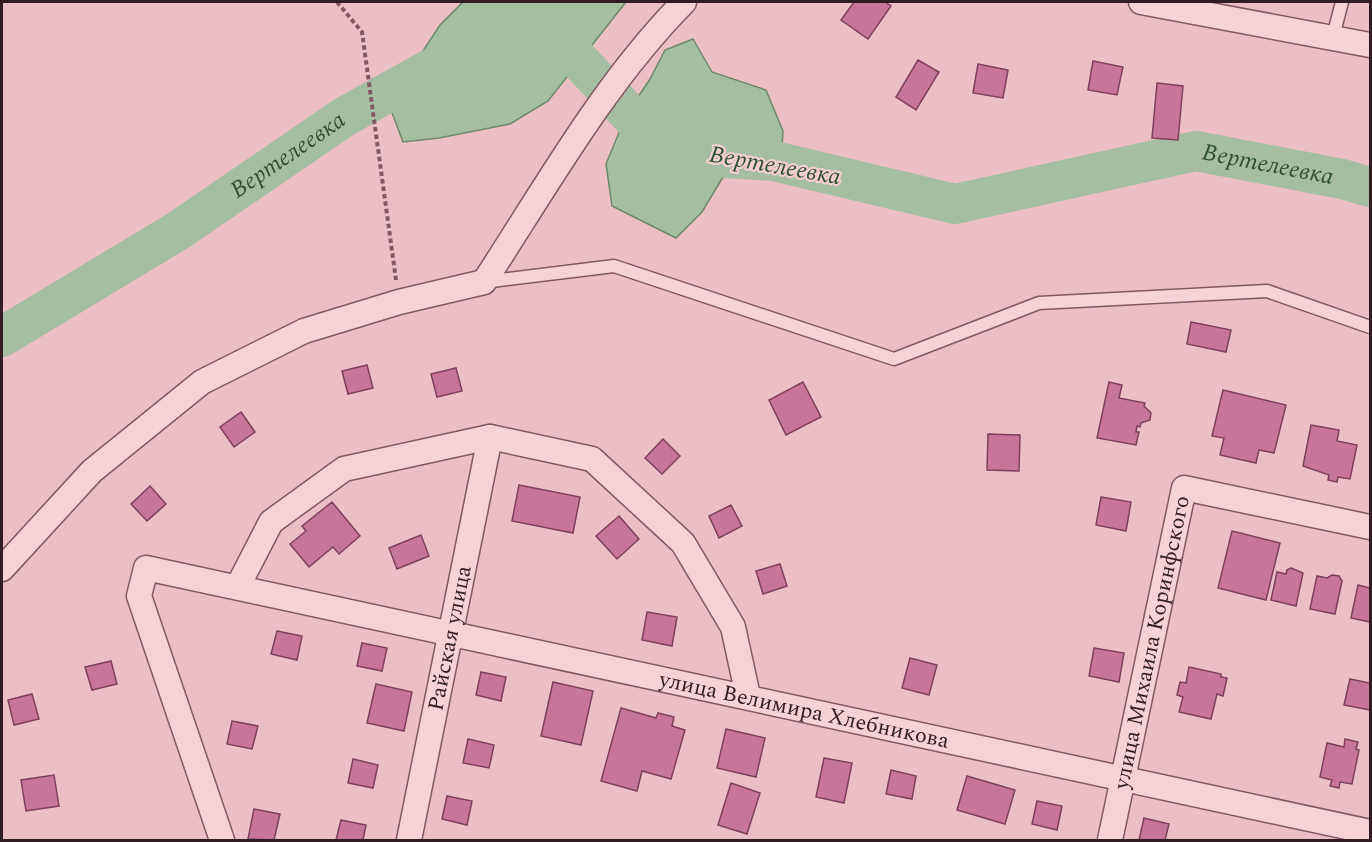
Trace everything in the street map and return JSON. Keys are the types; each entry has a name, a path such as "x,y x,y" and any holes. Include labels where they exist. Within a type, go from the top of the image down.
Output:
{"street":[{"path":"2,569 92,471 202,382 304,331 399,302 484,282 594,113 666,20 684,2"},
{"path":"1141,2 1332,40 1371,45"},
{"path":"238,586 271,522 344,469 490,437 592,459 683,543 734,627 748,696"},
{"name":"Райская улица","path":"409,840 490,437"},
{"name":"улица Михаила Коринфского","path":"1110,840 1184,488 1371,527"},
{"name":"улица Велимира Хлебникова","path":"222,840 139,596 146,568 1371,832"}],"lane":[{"path":"1332,40 1342,2"},
{"path":"484,282 614,266 894,359 1039,303 1267,291 1371,327"}],"path":[{"path":"337,2 362,32 399,302"}],"shaded area":[{"path":"463,2 626,2 548,101 510,124 439,138 403,142 385,94 396,74 423,51 440,25"},
{"path":"693,39 712,72 766,90 783,131 781,163 723,177 702,212 676,238 612,206 606,164 627,113 650,79 665,50"}],"building":[{"path":"854,2 885,2 891,6 868,39 841,20"},
{"path":"918,60 939,72 916,110 896,97"},
{"path":"1093,61 1123,67 1117,95 1088,90"},
{"path":"978,64 1008,70 1003,98 973,93"},
{"path":"1157,83 1183,86 1178,140 1152,138"},
{"path":"1191,322 1231,330 1226,352 1187,344"},
{"path":"367,365 373,388 348,394 342,371"},
{"path":"456,368 462,391 437,397 431,374"},
{"path":"803,382 821,417 786,435 769,400"},
{"path":"1109,382 1122,385 1119,398 1145,403 1144,406 1151,413 1150,420 1141,423 1140,427 1137,426 1136,432 1139,432 1136,445 1097,438"},
{"path":"1223,390 1286,405 1274,453 1259,450 1256,463 1220,455 1224,438 1212,436"},
{"path":"241,412 255,432 234,447 220,427"},
{"path":"1311,425 1339,430 1337,441 1357,445 1350,479 1338,477 1337,482 1328,480 1329,475 1303,466"},
{"path":"988,434 1020,435 1019,471 987,470"},
{"path":"663,439 680,456 662,474 645,458"},
{"path":"519,485 580,497 573,533 512,521"},
{"path":"150,486 166,504 147,521 131,504"},
{"path":"1101,497 1131,502 1126,531 1096,525"},
{"path":"332,502 360,536 339,554 333,547 309,567 290,544 306,531 302,526"},
{"path":"731,505 742,526 719,538 709,516"},
{"path":"619,516 639,539 617,559 596,536"},
{"path":"1232,531 1280,543 1266,600 1218,588"},
{"path":"421,535 429,556 397,569 389,548"},
{"path":"780,564 787,586 763,594 756,571"},
{"path":"1291,568 1303,573 1296,606 1271,600 1277,572 1286,574"},
{"path":"1332,575 1339,576 1342,581 1335,614 1310,609 1317,576 1327,578"},
{"path":"1358,585 1370,588 1370,622 1351,618"},
{"path":"647,612 677,617 672,646 642,640"},
{"path":"277,631 302,636 297,660 271,654"},
{"path":"362,643 387,648 382,671 357,666"},
{"path":"1094,648 1124,653 1119,682 1089,676"},
{"path":"910,658 937,665 929,695 902,688"},
{"path":"111,661 117,684 92,690 85,667"},
{"path":"1189,667 1221,674 1221,677 1227,678 1223,696 1217,694 1211,719 1179,712 1183,697 1177,695 1180,682 1186,683"},
{"path":"481,672 506,677 501,701 476,695"},
{"path":"1350,679 1370,683 1370,710 1344,705"},
{"path":"553,682 593,691 581,745 541,736"},
{"path":"376,684 412,692 404,731 367,723"},
{"path":"32,694 39,719 14,725 8,700"},
{"path":"621,708 656,718 658,713 674,717 672,726 685,730 671,779 642,771 637,791 601,781"},
{"path":"232,721 258,726 252,749 227,744"},
{"path":"726,729 765,738 756,777 717,768"},
{"path":"468,739 494,745 489,768 463,763"},
{"path":"1345,739 1358,742 1356,749 1359,750 1352,784 1340,782 1339,788 1330,786 1332,780 1320,777 1327,743 1344,747"},
{"path":"824,758 852,763 844,803 816,797"},
{"path":"353,759 378,765 373,788 348,783"},
{"path":"891,770 916,776 912,799 886,794"},
{"path":"54,775 59,806 26,811 21,780"},
{"path":"967,776 1015,790 1005,824 957,810"},
{"path":"731,783 760,793 747,834 718,825"},
{"path":"447,796 472,801 467,825 442,819"},
{"path":"1037,801 1062,806 1057,830 1032,824"},
{"path":"254,809 280,814 274,840 248,839"},
{"path":"1144,818 1169,824 1165,840 1139,840"},
{"path":"341,820 366,825 363,840 336,840"}],"waterway":[{"name":"Вертелеевка","path":"527,48 575,56 645,131 671,142"},
{"name":"Вертелеевка","path":"2,337 179,230 344,117 432,68"},
{"name":"Вертелеевка","path":"726,158 774,161 955,204 1196,151 1342,179 1370,187"}]}
